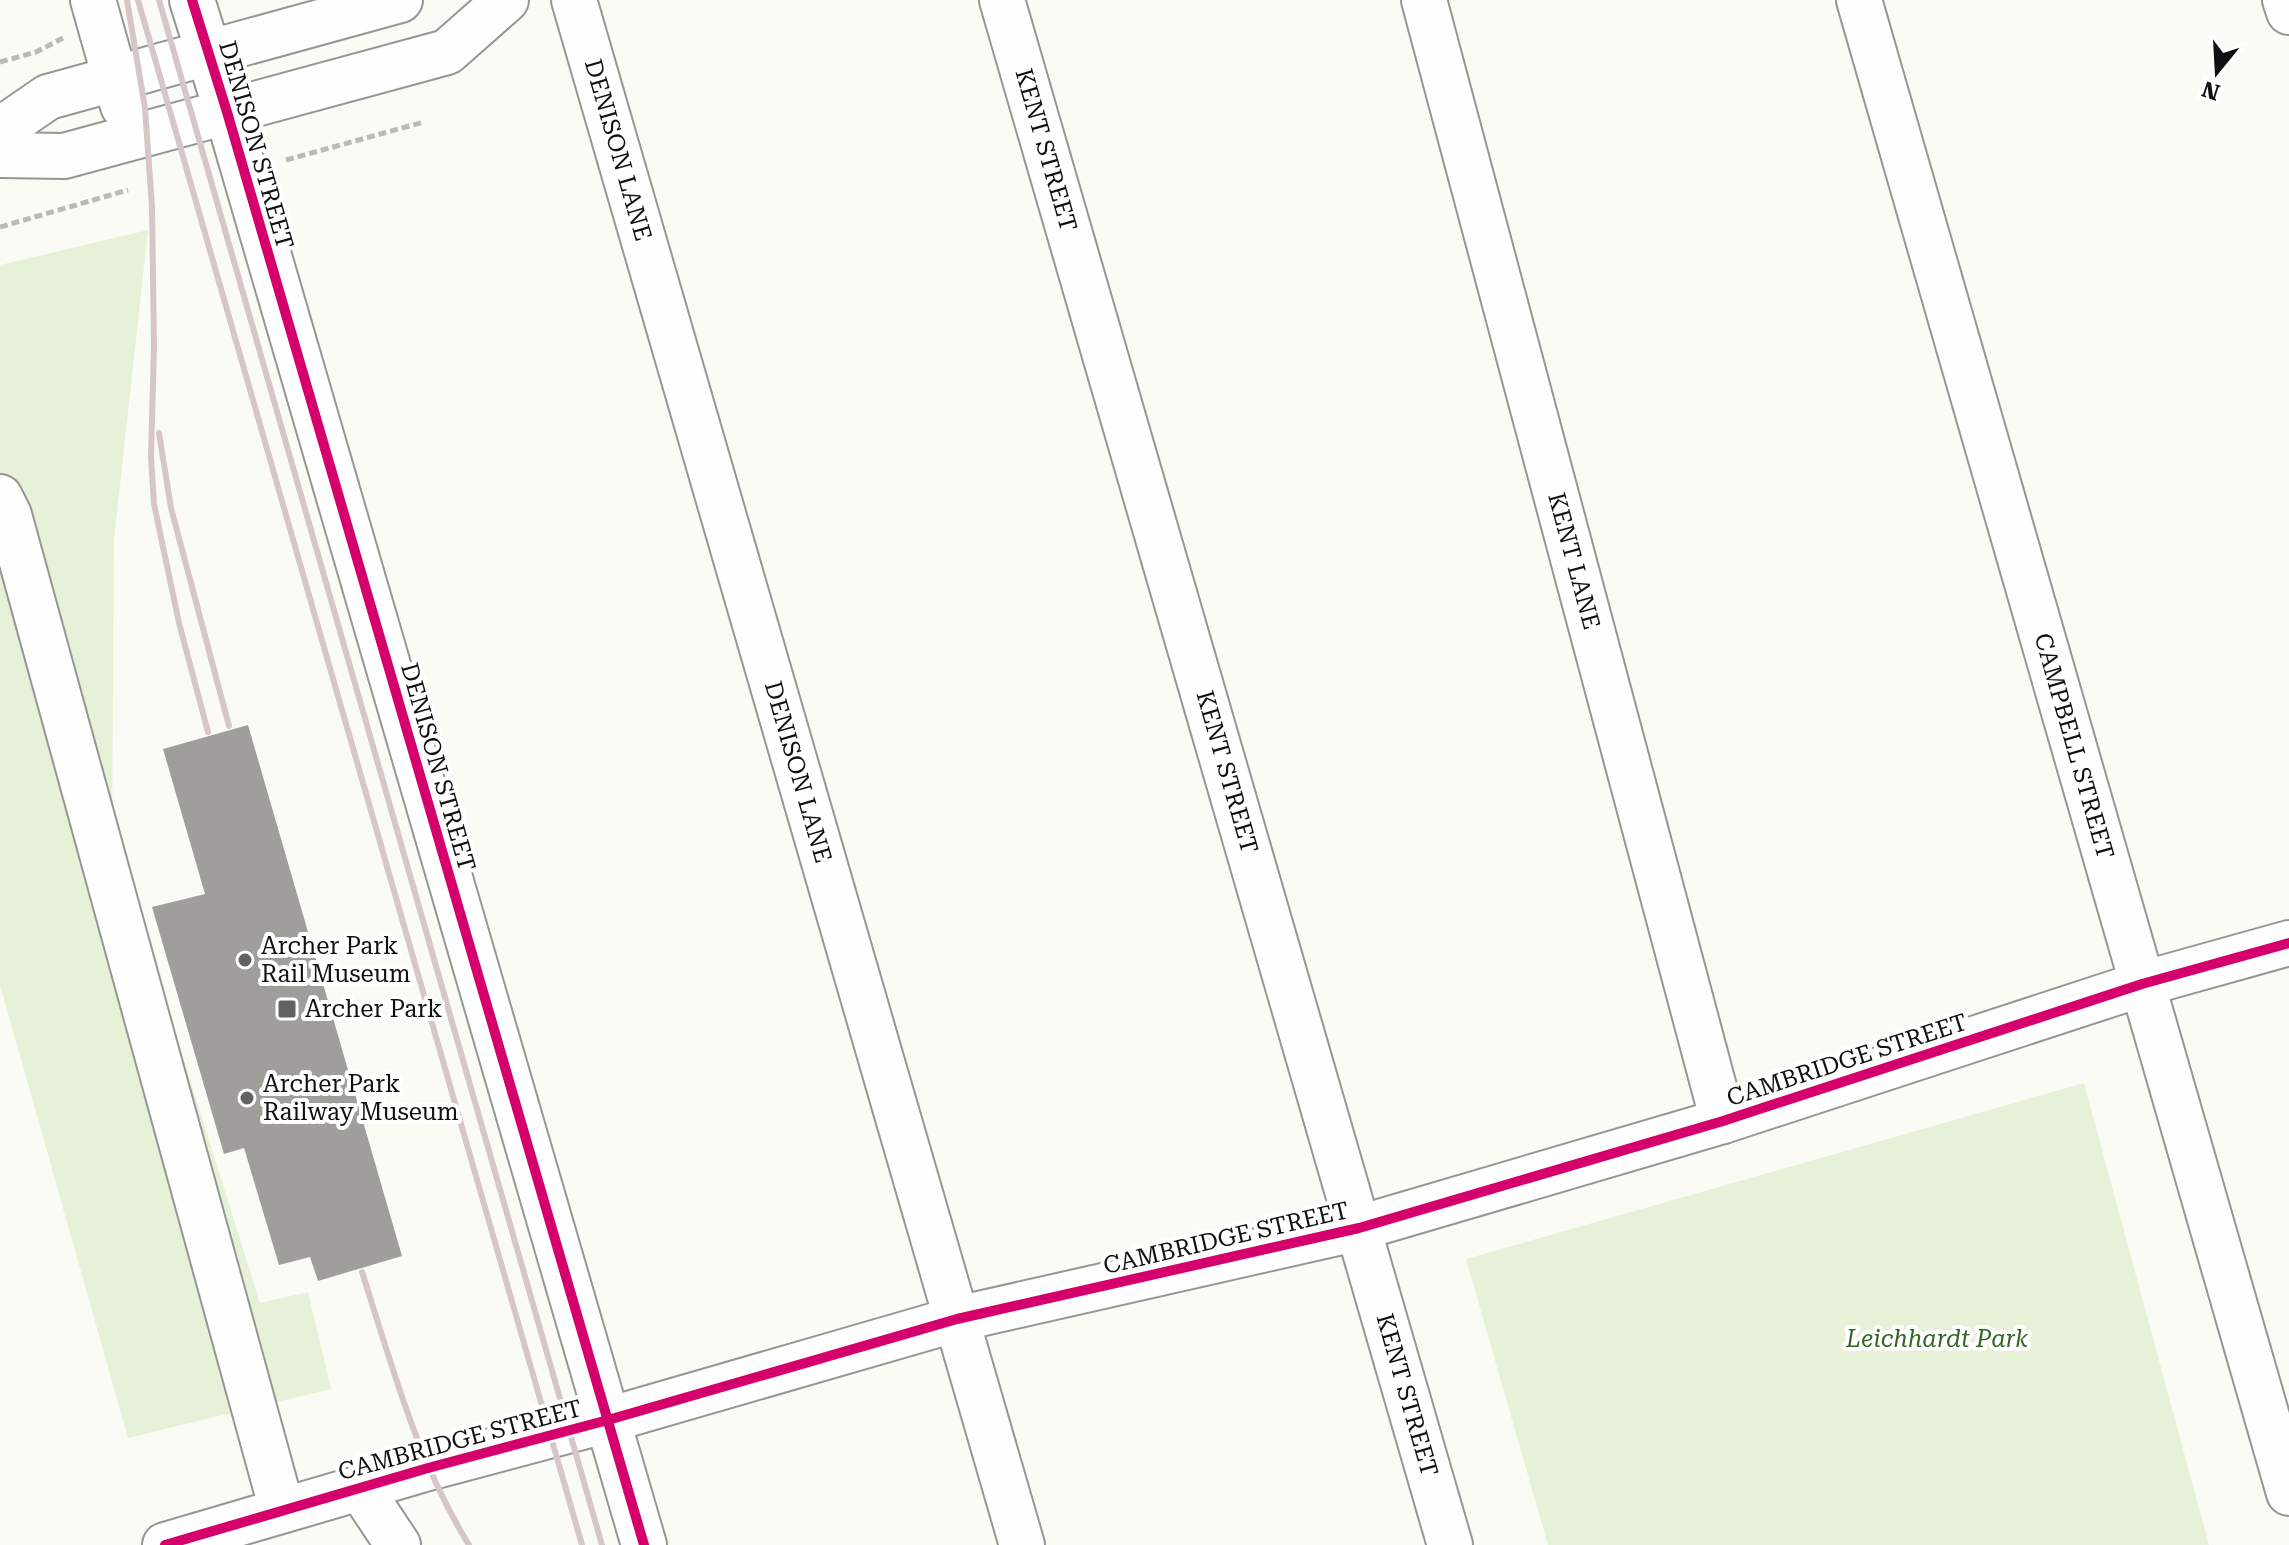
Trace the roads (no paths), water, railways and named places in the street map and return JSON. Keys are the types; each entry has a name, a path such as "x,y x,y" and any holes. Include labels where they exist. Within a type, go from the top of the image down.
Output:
{"street":[{"name":"DENISON STREET","path":"192,0 644,1545"},
{"path":"0,130 48,97 400,0"},
{"path":"0,155 64,156 447,52 506,0"},
{"name":"DENISON LANE","path":"574,0 1022,1545"},
{"name":"KENT STREET","path":"1002,0 1450,1545"},
{"name":"KENT LANE","path":"1424,0 1723,1121"},
{"name":"CAMPBELL STREET","path":"1859,0 2289,1493"},
{"path":"2285,0 2289,12"},
{"path":"83,17 115,78 132,138"},
{"path":"0,497 9,515 282,1510"},
{"name":"CAMBRIDGE STREET","path":"174,1544 282,1510 957,1319 1359,1228 1723,1121 2142,984 2289,943"},
{"path":"360,1488 398,1545"}],"railway":[{"path":"127,0 145,108 152,207 154,346 151,457 154,504 179,623 208,732"},
{"path":"138,0 582,1545"},
{"path":"159,0 602,1545"},
{"path":"159,433 171,508 229,726"},
{"path":"362,1272 420,1446 469,1545"}],"place":[{"name":"Archer Park Rail Museum","path":"245,960"},
{"name":"Archer Park","path":"287,1009"},
{"name":"Archer Park Railway Museum","path":"247,1098"}],"park label":[{"name":"Leichhardt Park","path":"1937,1339"}]}
